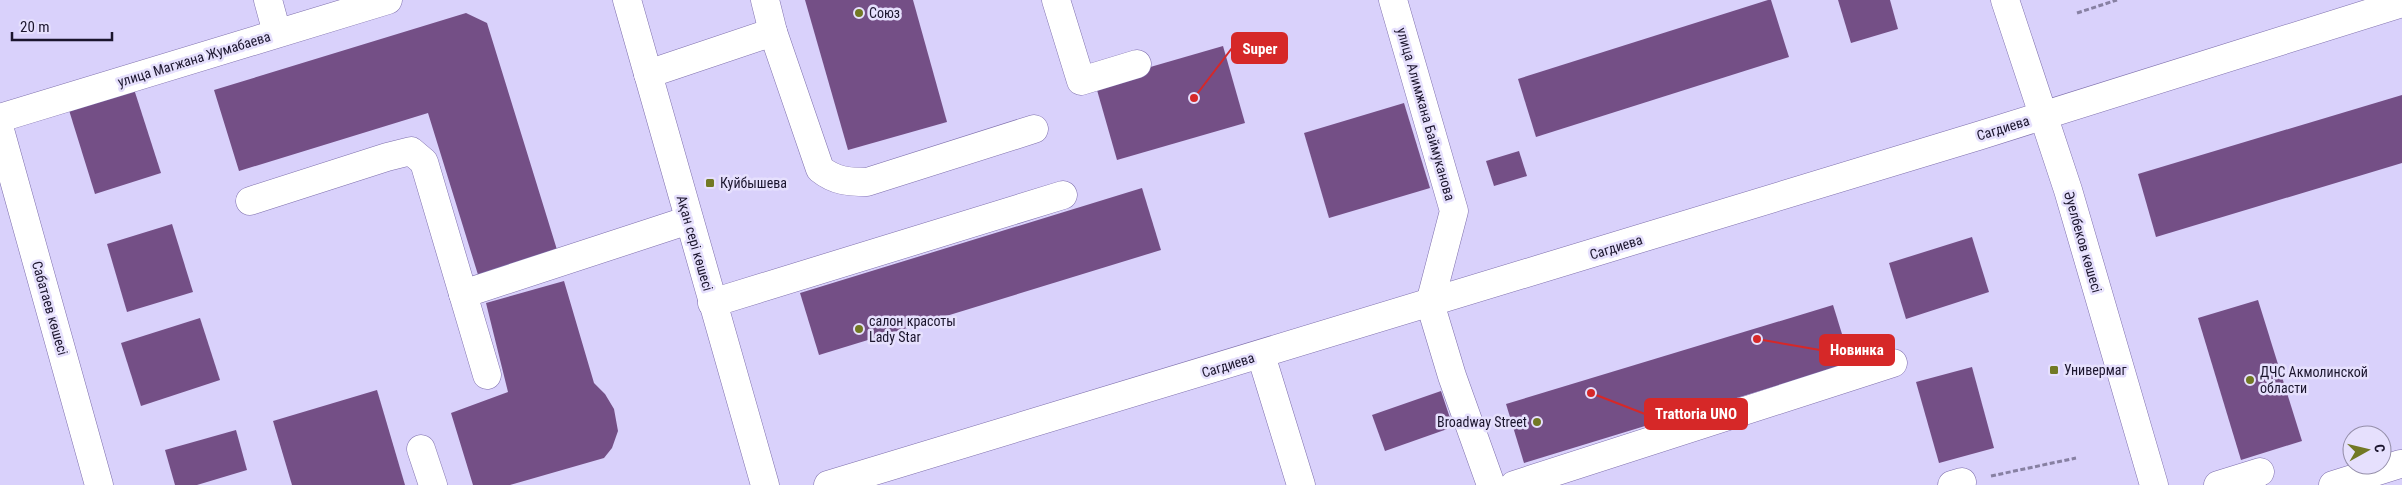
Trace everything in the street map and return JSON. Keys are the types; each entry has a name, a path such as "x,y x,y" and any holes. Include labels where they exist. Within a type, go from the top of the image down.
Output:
{"street":[{"path":"268,0 277,34"},
{"name":"улица Магжана Жумабаева","path":"0,118 388,0"},
{"name":"Ақан сері көшесі","path":"627,0 765,485"},
{"path":"765,0 773,32 820,169 832,178 867,182 1034,129"},
{"path":"1056,0 1081,80 1137,64"},
{"name":"улица Алимжана Баймуканова","path":"1393,0 1454,211 1430,303"},
{"name":"Әуелбеков көшесі","path":"2005,0 2068,190 2154,485"},
{"name":"Сагдиева","path":"828,485 1261,355 2402,4"},
{"path":"648,74 773,32"},
{"name":"Сабатаев көшесі","path":"0,130 100,485"},
{"path":"250,201 387,156 411,151 424,162 488,375"},
{"path":"712,303 1063,195"},
{"path":"463,294 689,220"},
{"path":"1430,303 1452,376 1491,485"},
{"path":"1261,355 1301,485"},
{"path":"1514,485 1893,363"},
{"path":"421,449 434,485"},
{"path":"2333,485 2400,464"},
{"path":"2218,485 2260,472"}],"path":[{"path":"2077,13 2116,0"},
{"path":"1957,483 2076,458"}],"building":[{"path":"805,0 913,0 947,122 848,150"},
{"path":"1771,0 1789,57 1536,137 1518,79"},
{"path":"1838,0 1890,0 1898,29 1851,43"},
{"path":"466,13 487,23 558,253 479,278 428,113 239,171 214,90"},
{"path":"1223,46 1245,123 1117,160 1095,83"},
{"path":"133,86 161,173 95,194 68,107"},
{"path":"2402,95 2402,163 2156,237 2138,174"},
{"path":"1404,103 1430,188 1329,218 1304,133"},
{"path":"1519,151 1527,176 1494,186 1486,161"},
{"path":"1142,188 1161,250 819,355 800,293"},
{"path":"172,224 193,292 127,312 107,244"},
{"path":"1972,237 1989,292 1906,319 1889,263"},
{"path":"564,281 594,383 605,394 614,409 618,431 612,448 604,458 510,485 473,485 451,413 508,392 486,303"},
{"name":"ДЧС Акмолинской области","path":"2258,300 2302,441 2241,460 2198,318"},
{"path":"1833,305 1851,363 1524,463 1506,404"},
{"path":"200,318 220,380 141,406 121,343"},
{"path":"1972,367 1994,448 1939,463 1916,382"},
{"path":"377,390 405,485 292,485 273,421"},
{"path":"1441,391 1453,427 1385,451 1372,415"},
{"path":"236,430 247,470 197,485 175,485 165,450"}],"place":[{"name":"Союз","path":"859,13"},
{"name":"Super","path":"1194,98"},
{"name":"Куйбышева","path":"710,183"},
{"name":"салон красоты Lady Star","path":"859,329"},
{"name":"Новинка","path":"1757,339"},
{"name":"Универмаг","path":"2054,370"},
{"name":"ДЧС Акмолинской области","path":"2250,380"},
{"name":"Trattoria UNO","path":"1591,393"},
{"name":"Broadway Street","path":"1537,422"}]}
